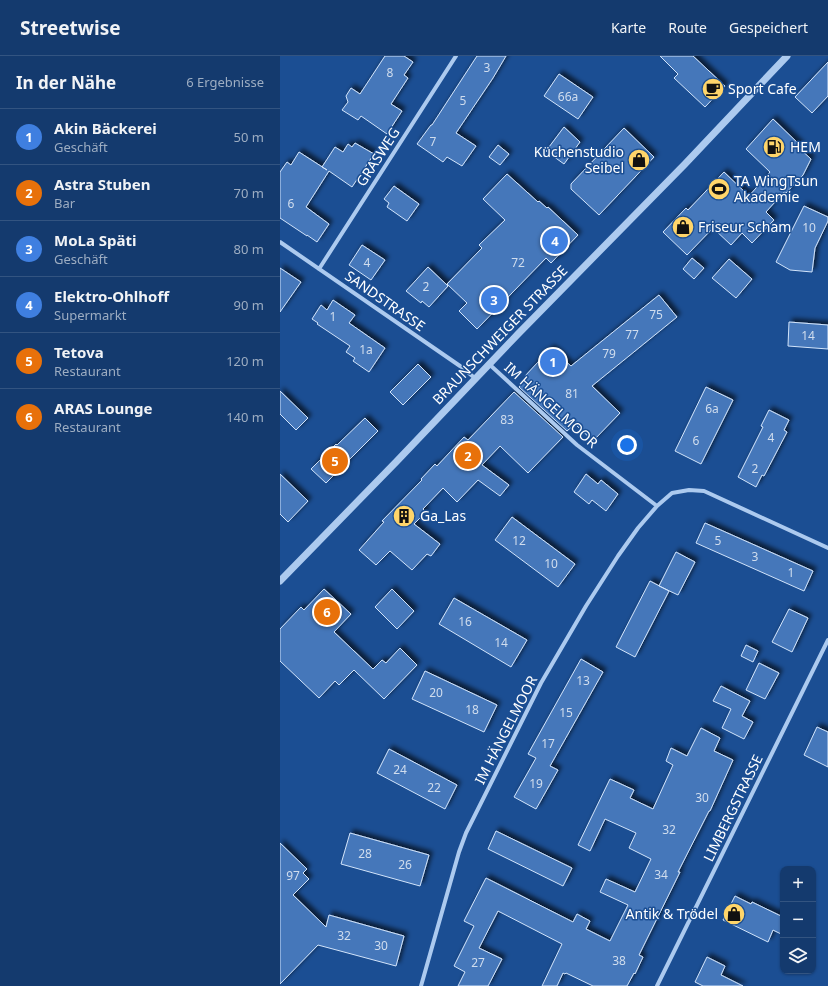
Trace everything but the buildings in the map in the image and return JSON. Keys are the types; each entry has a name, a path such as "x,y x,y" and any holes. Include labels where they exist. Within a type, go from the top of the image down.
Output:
{"street":[{"name":"GRASWEG","path":"319,269 456,56"},
{"name":"BRAUNSCHWEIGER STRASSE","path":"280,581 788,56"},
{"name":"SANDSTRASSE","path":"280,242 460,366 476,379"},
{"name":"IM HÄNGELMOOR","path":"489,364 577,446 657,506"},
{"name":"IM HÄNGELMOOR","path":"421,986 459,852 466,833 541,683 586,606 618,556 638,528 657,506 672,493 689,490 704,491 828,548"},
{"name":"LIMBERGSTRASSE","path":"657,986 828,640"}],"place":[{"name":"Sport Cafe","path":"713,89"},
{"name":"HEM","path":"774,147"},
{"name":"Küchenstudio Seibel","path":"639,160"},
{"name":"TA WingTsun Akademie","path":"719,189"},
{"name":"Friseur Scham","path":"683,227"},
{"name":"Elektro-Ohlhoff","path":"555,241"},
{"name":"MoLa Späti","path":"494,300"},
{"name":"Akin Bäckerei","path":"553,362"},
{"name":"Astra Stuben","path":"468,456"},
{"name":"Tetova","path":"335,461"},
{"name":"Ga_Las","path":"404,516"},
{"name":"ARAS Lounge","path":"327,612"},
{"name":"Antik & Trödel","path":"734,914"}]}
